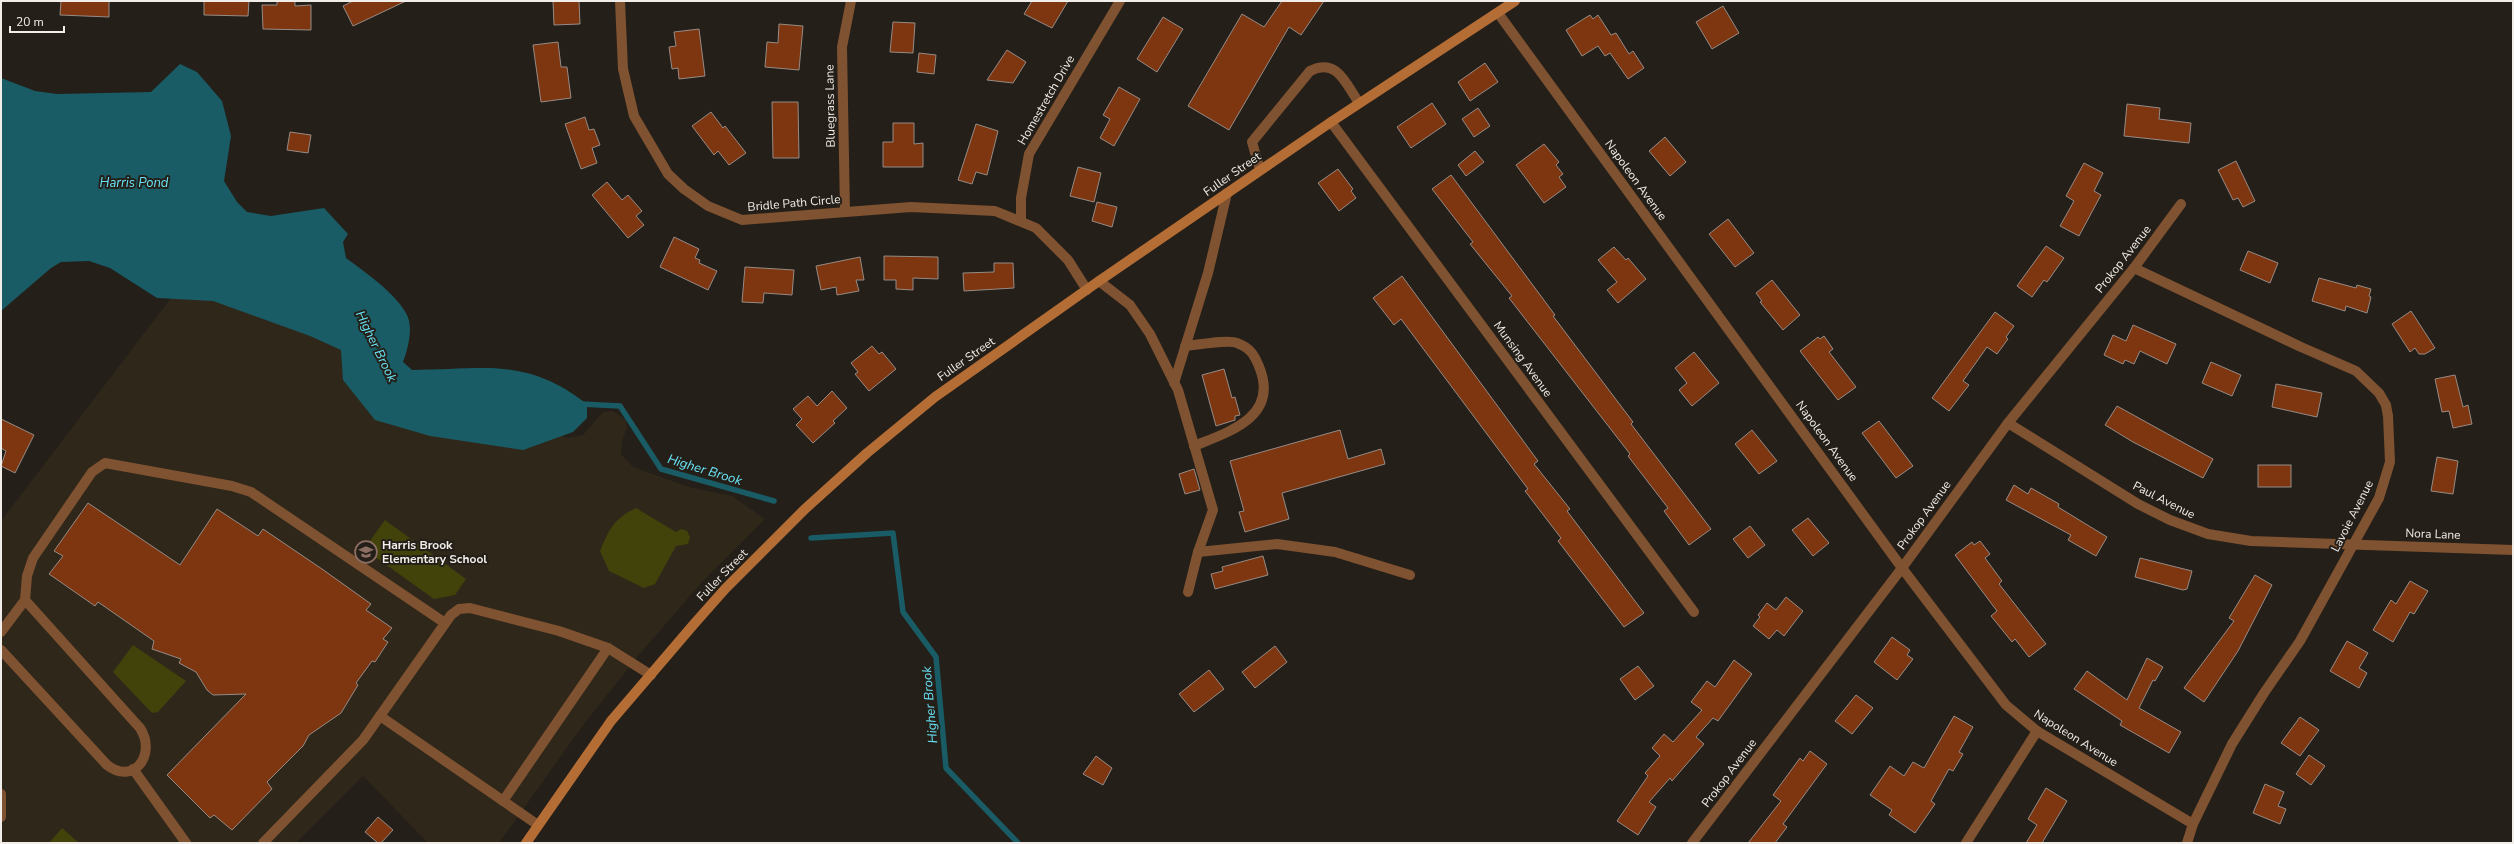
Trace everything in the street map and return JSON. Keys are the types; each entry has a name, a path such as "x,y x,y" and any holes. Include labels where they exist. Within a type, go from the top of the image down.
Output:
{"street":[{"name":"Bridle Path Circle","path":"620,1 623,69 634,116 661,164 684,189 708,206 742,220 763,220 910,207 995,211 1021,220 1036,228 1052,242 1068,260 1087,290"},
{"name":"Bluegrass Lane","path":"845,212 842,47 851,1"},
{"name":"Homestretch Drive","path":"1021,220 1021,198 1029,154 1120,1"},
{"name":"Fuller Street","path":"526,843 607,727 651,675 725,589 834,482 935,397 1099,281 1359,103 1515,1"},
{"name":"Napoleon Avenue","path":"1498,13 1902,568 2006,705 2037,731 2192,824"},
{"path":"1260,170 1252,142 1310,71 1323,65 1332,67 1359,103"},
{"name":"Munsing Avenue","path":"1331,122 1694,612"},
{"path":"1174,383 1208,273 1227,193"},
{"name":"Prokop Avenue","path":"1692,843 1902,568 2008,423 2134,268 2181,204"},
{"name":"Lavoie Avenue","path":"2134,268 2301,347 2350,367 2360,374 2379,393 2386,405 2388,416 2390,462 2379,498 2352,544 2300,641 2264,693 2232,744 2192,824 2187,843"},
{"path":"1099,281 1130,305 1150,334 1174,383 1213,510 1198,552 1188,592"},
{"path":"1185,346 1236,342 1254,352 1264,380 1262,403 1251,418 1235,430 1194,446"},
{"name":"Paul Avenue","path":"2008,423 2138,504 2192,529 2251,541 2352,544"},
{"path":"1,632 26,600 27,576 32,558 92,472 105,463 113,463 232,486 250,492 446,623"},
{"path":"1198,552 1276,544 1336,552 1410,575"},
{"name":"Nora Lane","path":"2352,544 2513,550"},
{"path":"1,650 107,766 118,772 128,772 133,769 146,755 147,740 144,734 26,600"},
{"path":"263,843 363,740 446,623 459,609 470,608 558,631 608,648 651,675"},
{"path":"503,801 608,648"},
{"path":"380,716 538,825"},
{"path":"1966,843 2037,731"},
{"path":"133,769 186,843"},
{"path":"1,794 1,817"}],"shaded area":[{"name":"Harris Brook Elementary School","path":"174,294 201,297 335,328 350,380 551,432 568,438 583,435 603,412 613,411 626,420 627,428 622,441 621,454 633,467 689,487 732,496 765,519 701,583 638,656 584,724 499,843 428,843 363,776 296,843 1,843 1,521"},
{"path":"636,508 676,532 681,529 687,531 690,537 688,544 676,546 655,584 644,588 609,571 600,551 606,536 618,520"},
{"path":"385,520 466,579 455,595 434,599 364,549"},
{"path":"133,645 186,681 158,712 152,713 113,672"},
{"path":"62,828 79,843 49,843"}],"water":[{"name":"Harris Pond","path":"180,64 197,72 222,101 231,136 224,181 237,202 247,212 271,216 324,208 348,234 343,242 346,258 387,290 401,305 406,313 410,324 410,331 407,351 403,362 412,370 483,368 523,372 544,378 565,389 587,404 587,418 573,432 523,450 430,436 375,420 343,380 341,350 310,336 213,301 157,298 110,268 89,261 61,262 51,268 1,311 1,78 35,91 57,94 151,92"}],"building":[{"path":"61,1 109,1 109,17 60,15"},
{"path":"204,1 249,1 248,16 204,15"},
{"path":"277,1 295,1 295,6 311,5 311,30 263,29 262,5 277,5"},
{"path":"353,1 406,1 353,26 343,6"},
{"path":"553,1 579,1 580,24 554,25"},
{"path":"1032,1 1068,1 1052,28 1024,14"},
{"path":"1282,1 1324,1 1301,35 1289,27 1229,130 1188,106 1242,14 1264,27"},
{"path":"1723,6 1739,33 1712,49 1696,22"},
{"path":"1590,15 1593,19 1598,15 1611,35 1616,33 1629,54 1633,51 1644,68 1628,79 1610,53 1605,56 1598,46 1582,56 1566,30"},
{"path":"1163,17 1183,29 1157,72 1137,59"},
{"path":"893,22 915,23 913,53 890,52"},
{"path":"779,24 803,26 799,70 765,67 767,42 778,43"},
{"path":"699,29 705,76 679,79 678,68 672,69 669,47 676,46 674,32"},
{"path":"558,42 561,67 567,67 571,98 541,102 533,45"},
{"path":"1007,50 1026,62 1013,83 987,80"},
{"path":"919,53 936,55 934,74 917,72"},
{"path":"1485,63 1498,82 1470,101 1458,82"},
{"path":"1119,87 1140,99 1114,146 1100,138 1110,119 1103,115"},
{"path":"772,102 798,102 799,158 773,158"},
{"path":"1432,103 1446,124 1411,148 1397,127"},
{"path":"2127,104 2160,108 2159,119 2191,123 2189,143 2124,136"},
{"path":"1478,108 1490,126 1474,137 1462,119"},
{"path":"711,112 723,128 725,126 746,153 729,165 718,151 714,155 692,126"},
{"path":"585,117 589,130 594,129 600,145 592,148 597,163 581,169 565,124"},
{"path":"893,123 914,123 914,144 923,143 923,167 883,167 883,142 893,142"},
{"path":"976,124 998,131 987,175 976,172 972,184 958,180"},
{"path":"290,132 311,135 308,153 287,150"},
{"path":"1665,137 1686,162 1670,176 1649,151"},
{"path":"1544,144 1559,162 1556,165 1563,174 1559,177 1566,187 1544,203 1516,165"},
{"path":"1475,151 1484,162 1466,176 1458,165"},
{"path":"2236,161 2255,201 2243,207 2238,198 2233,200 2218,170"},
{"path":"2084,163 2103,173 2094,191 2101,195 2079,236 2060,226 2074,201 2066,196"},
{"path":"1078,167 1101,173 1094,202 1070,196"},
{"path":"1338,169 1353,189 1351,191 1356,198 1339,211 1318,183"},
{"path":"1451,175 1555,315 1553,316 1633,422 1631,424 1711,529 1689,545 1664,511 1668,508 1628,456 1630,454 1509,298 1512,296 1470,244 1473,242 1432,189"},
{"path":"607,182 622,200 628,195 642,211 636,216 644,225 628,238 592,195"},
{"path":"1097,202 1117,207 1112,227 1092,221"},
{"path":"1728,219 1754,253 1735,267 1709,234"},
{"path":"674,237 699,249 695,258 700,260 699,263 717,271 708,290 660,267"},
{"path":"2046,246 2064,258 2047,282 2044,280 2032,297 2017,286"},
{"path":"1614,247 1626,260 1628,258 1646,279 1618,303 1607,290 1617,282 1598,260"},
{"path":"2248,251 2278,263 2270,283 2240,270"},
{"path":"884,256 938,257 938,279 913,278 913,290 896,289 896,280 884,280"},
{"path":"860,257 864,280 856,280 859,291 837,295 836,287 821,290 816,266"},
{"path":"994,263 1013,263 1014,288 964,291 963,273 994,272"},
{"path":"745,267 794,270 792,295 764,293 763,303 742,302"},
{"path":"1402,276 1538,461 1534,464 1570,509 1567,511 1644,613 1624,627 1558,541 1561,538 1525,491 1528,489 1401,319 1394,325 1373,298"},
{"path":"2319,278 2356,288 2357,285 2371,289 2369,296 2371,297 2367,313 2346,306 2345,311 2312,301"},
{"path":"1772,280 1800,315 1783,330 1760,302 1762,301 1756,293"},
{"path":"2411,311 2435,348 2425,354 2419,354 2415,348 2410,352 2392,324"},
{"path":"1995,312 2014,326 2006,337 2008,339 1997,354 1987,347 1963,381 1969,385 1949,411 1932,398"},
{"path":"2133,325 2176,344 2167,364 2140,351 2134,364 2125,360 2123,364 2104,355 2113,335 2126,341"},
{"path":"1824,336 1833,349 1829,352 1856,387 1838,400 1800,351 1818,337 1820,339"},
{"path":"872,346 879,354 882,352 896,369 869,391 855,374 858,372 851,363"},
{"path":"1694,352 1719,383 1692,406 1679,390 1687,383 1675,368"},
{"path":"2211,362 2241,375 2232,396 2202,383"},
{"path":"1224,369 1232,398 1235,397 1240,415 1235,416 1235,420 1216,426 1202,375"},
{"path":"2455,375 2463,407 2468,405 2472,424 2453,428 2449,411 2442,412 2435,379"},
{"path":"2276,384 2322,393 2317,417 2272,407"},
{"path":"832,391 847,408 833,421 835,423 813,443 796,425 802,419 793,409 808,396 817,406"},
{"path":"2117,406 2213,459 2203,478 2133,442 2105,425"},
{"path":"1,419 34,435 15,473 1,466 6,451 1,448"},
{"path":"1879,421 1913,466 1896,478 1862,433"},
{"path":"1340,430 1348,459 1381,449 1385,464 1282,493 1289,519 1245,532 1239,512 1244,511 1230,461"},
{"path":"1752,430 1777,461 1759,474 1735,444"},
{"path":"2437,457 2458,461 2453,494 2431,491"},
{"path":"2258,465 2291,465 2291,487 2258,487"},
{"path":"1194,469 1200,490 1185,494 1179,474"},
{"path":"2014,485 2028,494 2031,488 2059,504 2058,507 2107,537 2096,556 2068,540 2071,535 2006,500"},
{"path":"88,503 180,565 217,509 258,536 263,529 322,569 371,604 366,610 392,628 383,639 388,642 375,662 372,661 356,683 358,685 341,713 309,735 303,746 267,782 272,789 232,830 214,815 210,818 167,775 246,694 213,695 207,690 196,672 179,663 181,659 152,649 154,641 98,602 95,606 49,574 63,556 54,551"},
{"path":"1808,518 1829,543 1813,556 1792,530"},
{"path":"1750,526 1765,545 1748,558 1733,539"},
{"path":"1980,541 1990,554 1985,558 2002,581 1999,584 2046,644 2029,657 2015,639 2012,642 1991,616 1997,611 1955,555 1972,542 1974,545"},
{"path":"1263,556 1268,575 1215,589 1211,574 1223,571 1222,567"},
{"path":"2140,558 2192,571 2187,589 2183,590 2135,577"},
{"path":"2255,575 2272,585 2238,651 2204,702 2184,688 2234,621 2229,618"},
{"path":"2410,581 2428,591 2414,614 2410,612 2393,642 2373,630 2391,600 2396,604"},
{"path":"1786,597 1803,611 1784,636 1777,630 1769,639 1753,626 1760,617 1758,615 1767,603 1776,610"},
{"path":"1892,637 1910,650 1907,655 1913,659 1897,680 1874,662"},
{"path":"2347,641 2368,653 2359,668 2367,673 2359,688 2330,671"},
{"path":"1275,646 1287,662 1255,688 1242,672"},
{"path":"2147,658 2163,667 2155,681 2153,680 2139,708 2181,732 2169,753 2120,725 2122,721 2074,689 2087,671 2127,700"},
{"path":"1734,660 1752,674 1718,721 1713,718 1696,737 1704,744 1672,781 1670,778 1649,802 1656,807 1638,835 1617,821 1648,776 1645,773 1660,756 1652,748 1664,734 1673,742 1702,710 1691,702 1707,681 1715,687"},
{"path":"1638,666 1654,686 1635,700 1620,679"},
{"path":"1209,670 1224,689 1194,712 1179,694"},
{"path":"1856,695 1873,708 1852,734 1835,721"},
{"path":"1954,716 1973,727 1959,752 1963,754 1953,771 1949,769 1931,801 1935,804 1915,833 1889,815 1892,810 1870,795 1890,766 1904,776 1913,762 1924,768"},
{"path":"2300,717 2319,730 2300,756 2281,743"},
{"path":"1810,751 1827,764 1783,824 1787,827 1775,843 1748,843 1781,801 1773,795 1800,758 1803,761"},
{"path":"2309,755 2325,766 2311,785 2296,774"},
{"path":"1096,756 1112,768 1103,785 1083,774"},
{"path":"2265,784 2284,792 2278,806 2286,809 2280,824 2253,813"},
{"path":"2046,788 2067,801 2042,843 2026,843 2037,825 2028,819"},
{"path":"378,817 393,830 381,843 378,843 365,832"}],"waterway":[{"name":"Higher Brook","path":"581,404 620,406 661,469 774,501"},
{"name":"Higher Brook","path":"811,538 893,533 903,612 936,657 946,768 1018,843"}],"place":[{"name":"Harris Brook Elementary School","path":"366,552"}]}
